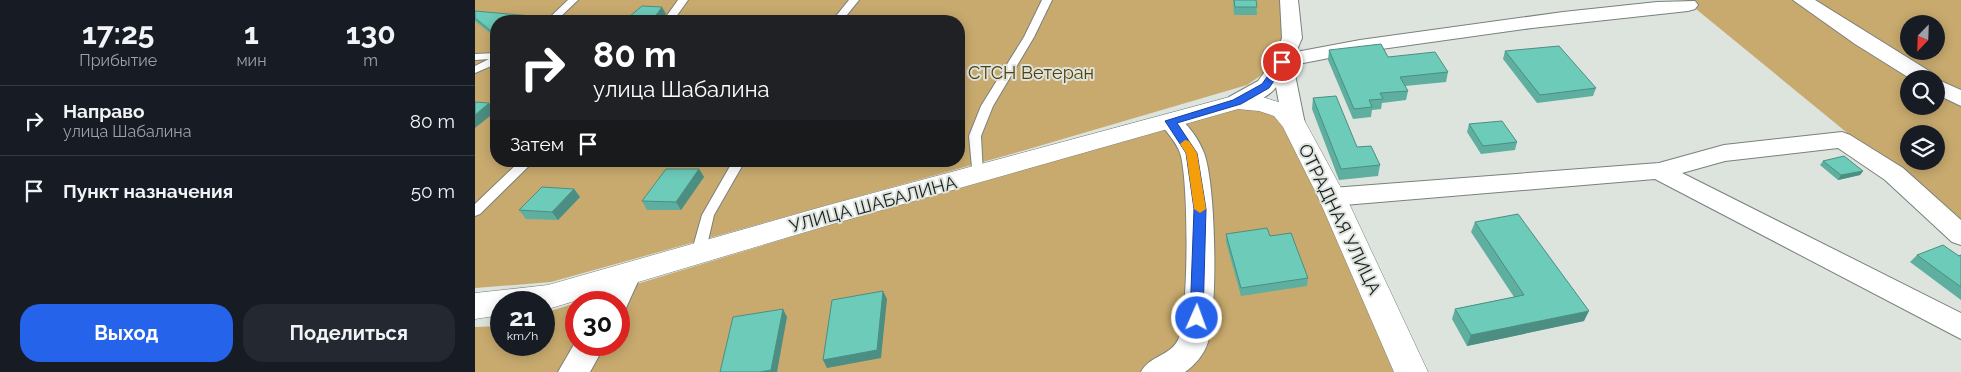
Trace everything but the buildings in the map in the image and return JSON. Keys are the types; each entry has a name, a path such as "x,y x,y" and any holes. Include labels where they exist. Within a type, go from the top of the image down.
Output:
{"main road":[{"name":"ОТРАДНАЯ УЛИЦА","path":"1226,105 1262,104 1283,111 1294,124 1332,197 1411,372"},
{"name":"УЛИЦА ШАБАЛИНА","path":"555,295 825,216 1226,105"},
{"name":"УЛИЦА ШАБАЛИНА","path":"475,306 490,304"}],"street":[{"name":"УЛИЦА ШАБАЛИНА","path":"1226,105 1266,86 1282,62 1292,38 1289,0"},
{"path":"1294,124 1282,62 1317,53 1624,5 1688,5 1682,0"},
{"path":"1802,0 1861,40 1912,70"},
{"path":"1945,89 1961,99"},
{"path":"1157,372 1176,363 1186,354 1193,342 1197,318 1200,209 1192,153 1170,121"},
{"path":"1332,197 1659,171 1724,153 1842,140 1894,174 1961,235"},
{"path":"1659,171 1961,327"},
{"path":"620,291 627,275"},
{"path":"574,372 583,356"}],"lane":[{"path":"557,15 573,0"},
{"path":"672,15 683,0"},
{"path":"842,15 854,0"},
{"path":"977,175 975,136 987,106 1029,37 1047,0"},
{"path":"475,57 490,58"},
{"path":"475,70 490,61"},
{"path":"475,211 522,167"},
{"path":"698,254 708,215 736,167"}],"green space":[{"name":"СТСН Ветеран","path":"475,0 1288,0 1284,60 1247,85 965,167 965,15 490,15 490,167 965,167 551,282 475,288"},
{"path":"1685,0 1961,0 1961,226"},
{"path":"1262,104 1294,124 1411,372 475,372 475,327 490,326 490,356 555,356 555,310 565,306 565,356 630,356 630,291 614,291 1216,107"}],"slow traffic":[{"path":"1185,144 1192,153 1200,209"}],"route":[{"path":"1197,318 1200,209 1192,153 1170,121 1237,102 1266,86 1282,62"}]}
